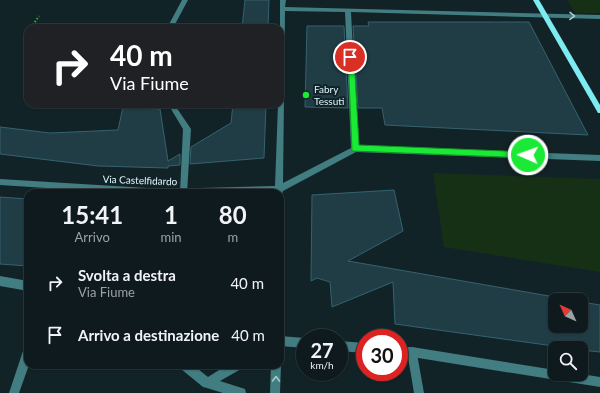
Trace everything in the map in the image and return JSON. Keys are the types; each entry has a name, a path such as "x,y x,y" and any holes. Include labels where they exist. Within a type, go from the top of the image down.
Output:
{"main road":[{"path":"536,0 600,111"}],"street":[{"path":"172,24 185,0"},
{"path":"283,0 283,24"},
{"path":"283,9 600,17"},
{"path":"348,11 355,149"},
{"path":"174,108 187,129 184,189"},
{"path":"279,189 281,108"},
{"path":"283,189 355,149 600,158"},
{"name":"Via Castelfidardo","path":"0,182 114,189"},
{"path":"0,281 24,285"},
{"path":"284,341 296,342"},
{"path":"408,351 600,382"},
{"path":"412,352 419,393"},
{"path":"14,393 24,364"},
{"path":"190,369 207,383 241,393"},
{"path":"207,383 230,369"},
{"path":"275,393 276,369"}],"path":[{"path":"34,24 39,16"}],"green space":[{"path":"567,0 600,0 600,13 575,13"},
{"path":"433,173 600,179 600,272 444,247"}],"building":[{"path":"245,0 269,0 268,24 242,24"},
{"path":"368,22 529,22 588,135 385,125 382,108 358,108 353,26 369,26"},
{"path":"307,26 344,26 348,108 305,107"},
{"path":"123,108 160,109 168,161 180,154 180,165 168,166 168,168 98,166 0,154 0,127 50,133 118,130"},
{"path":"233,108 266,108 264,158 190,164 191,147 231,123"},
{"path":"394,190 403,231 348,261 548,296 548,333 588,333 588,303 600,305 600,352 588,351 588,341 548,341 548,345 395,324 393,282 332,307 330,282 317,278 311,281 312,195"},
{"path":"0,197 24,199 24,266 0,264"}],"place":[{"name":"Fabry Tessuti","path":"306,95"}],"route":[{"path":"350,57 355,149 528,155"}]}
